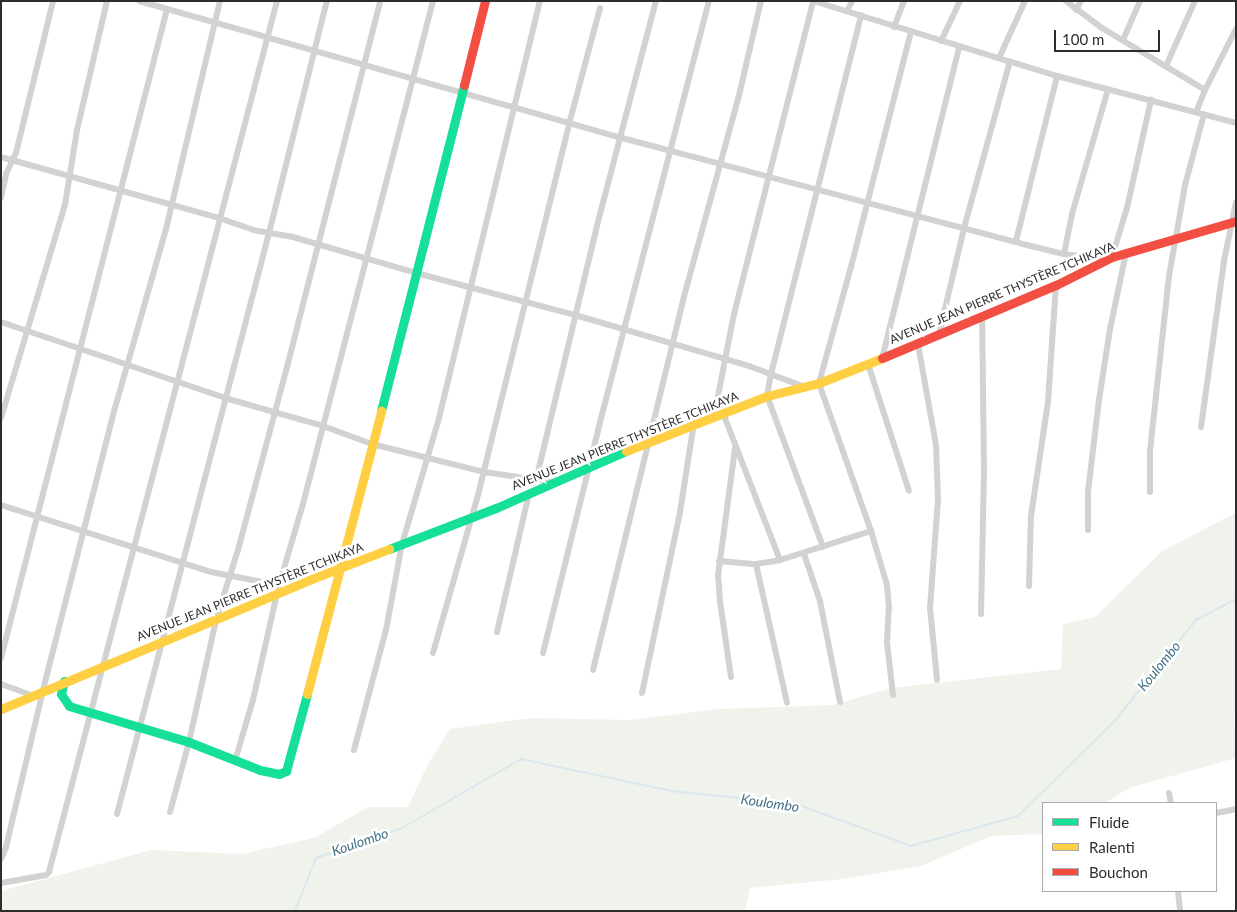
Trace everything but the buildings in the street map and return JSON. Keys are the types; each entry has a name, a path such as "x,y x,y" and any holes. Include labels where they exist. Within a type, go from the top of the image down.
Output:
{"street":[{"path":"1,198 53,1"},
{"path":"1,418 71,177 78,130 106,1"},
{"path":"139,1 413,80 462,91 569,124 1064,254 1109,258 1127,208 1151,100"},
{"path":"1,859 6,847 83,532 172,205 220,1"},
{"path":"1,883 48,874 277,1"},
{"path":"117,814 269,232 327,1"},
{"path":"170,812 189,742 216,620 275,413 380,1"},
{"path":"235,761 253,700 278,589 323,426 433,1"},
{"path":"64,682 61,694 65,704 91,714 139,726 189,742 235,761 274,773 283,773 286,770 372,444 484,1"},
{"path":"354,750 386,630 402,544 439,418 540,1"},
{"path":"536,480 575,315 656,1"},
{"path":"544,653 709,1"},
{"path":"593,670 672,345 761,1"},
{"path":"714,416 725,359 813,1 1057,76 1236,123"},
{"path":"848,12 852,1"},
{"path":"894,27 904,1"},
{"path":"941,41 960,1"},
{"path":"999,58 1025,1"},
{"path":"1066,1 1076,10 1205,90"},
{"path":"1076,10 1081,1"},
{"path":"1123,40 1140,1"},
{"path":"1166,66 1195,1"},
{"path":"433,653 484,472 569,124 600,8"},
{"path":"1,658 78,350 122,191 167,9"},
{"path":"823,547 768,396 771,374 861,15"},
{"path":"1196,112 1236,29"},
{"path":"893,695 887,642 888,595 871,531 819,383 868,202 911,32"},
{"path":"882,358 959,47"},
{"path":"939,334 964,228 1010,61"},
{"path":"1016,241 1057,76"},
{"path":"1064,254 1074,206 1108,89"},
{"path":"1150,492 1150,451 1175,240 1186,185 1204,114"},
{"path":"1,157 219,218 243,227 318,244 416,273 575,315 624,331 725,359 805,387"},
{"path":"1201,427 1236,202"},
{"name":"AVENUE JEAN PIERRE THYSTÈRE TCHIKAYA","path":"1,709 216,620 278,589 340,568 472,518 694,423 768,396 819,383 918,344 1056,286 1109,258 1234,222"},
{"path":"1088,530 1088,492 1099,400 1110,330 1126,253"},
{"path":"1029,586 1031,516 1048,402 1056,286"},
{"path":"981,614 984,470 982,317"},
{"path":"1,322 78,350 178,380 225,398 323,426 372,444 484,472 553,482"},
{"path":"918,344 936,445 938,499 930,608 937,680"},
{"path":"868,364 909,491"},
{"path":"723,413 780,560"},
{"path":"642,693 680,512 694,423"},
{"path":"731,677 720,602 719,561 736,448"},
{"path":"497,632 528,493"},
{"path":"1,505 182,563 278,589"},
{"path":"719,561 756,564 780,560 804,554 871,531"},
{"path":"804,554 820,601 840,702"},
{"path":"756,564 787,703"},
{"path":"1,684 31,695"},
{"path":"1169,793 1171,802"},
{"path":"1217,813 1236,809"},
{"path":"1178,892 1180,911"}],"shaded area":[{"path":"1236,513 1236,711 1234,712 1236,758 1129,788 1107,802 1042,802 1042,834 992,836 921,866 843,879 750,888 745,911 2,911 1,891 151,850 242,854 314,838 368,807 408,807 426,768 450,729 531,718 630,720 719,709 833,705 891,688 1061,669 1063,624 1095,617 1162,551"}],"waterway":[{"name":"Koulombo","path":"295,911 316,858 402,828 521,759 671,791 796,804 911,846 1018,816 1113,723 1196,620 1236,599"}],"traffic: fast":[{"path":"381,411 464,85"},
{"path":"389,549 496,508 626,451"},
{"path":"64,681 61,694 69,706 189,742 260,770 279,774 286,771 307,694"}],"traffic: slow":[{"path":"626,451 767,396 819,383 882,358"},
{"path":"307,694 381,411"},
{"path":"1,709 309,580 389,549"}],"traffic: jam":[{"path":"464,85 485,1"},
{"path":"882,358 1056,285 1112,257 1236,221"}]}
